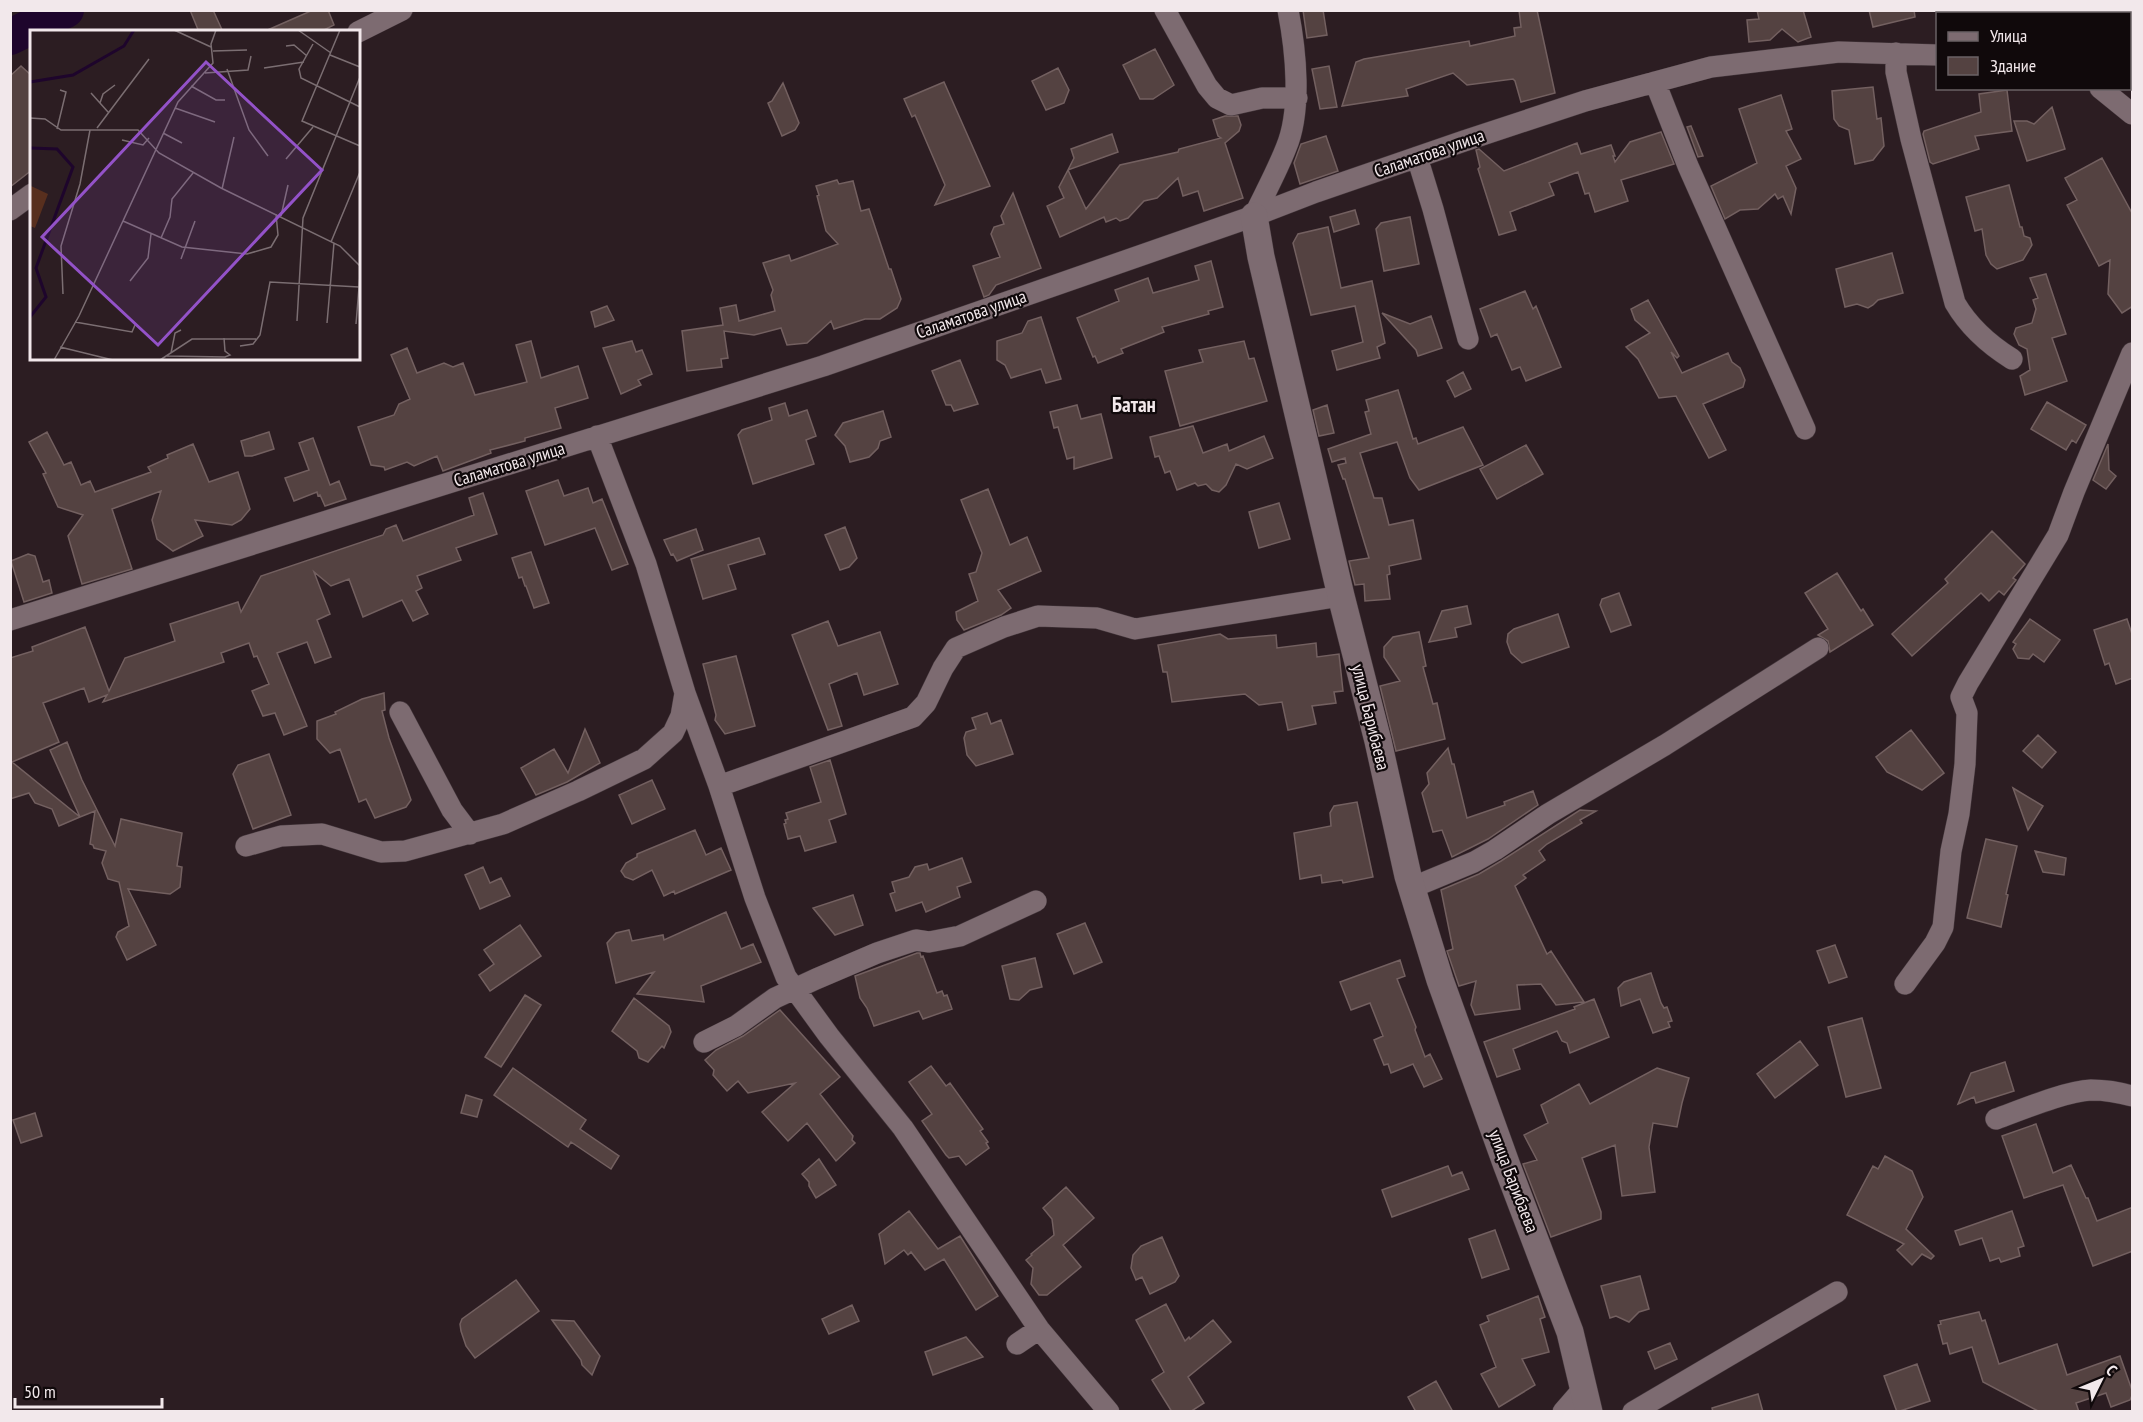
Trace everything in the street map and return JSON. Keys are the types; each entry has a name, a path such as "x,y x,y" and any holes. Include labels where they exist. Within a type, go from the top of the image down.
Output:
{"street":[{"path":"360,31 402,10"},
{"path":"1165,10 1207,86 1217,98 1231,105 1262,98 1297,98"},
{"path":"1254,216 1287,147 1297,98 1288,10"},
{"name":"Саламатова улица","path":"10,620 823,366 1254,216 1316,192 1585,101 1711,67 1750,61 1839,52 1936,54"},
{"path":"1896,53 1896,72 1911,139 1955,303 1962,315 1986,342 2012,358"},
{"path":"1655,82 1688,166 1805,429"},
{"path":"2103,90 2133,114"},
{"path":"1417,157 1468,339"},
{"path":"10,210 30,196"},
{"name":"улица Барибаева","path":"1254,216 1261,257 1341,596 1378,741 1411,888 1444,991 1570,1332 1586,1400"},
{"path":"1905,984 1935,943 1943,927 1951,851 1959,814 1965,764 1967,713 1961,697 2058,535 2133,353"},
{"path":"597,436 646,564 685,693 719,786 755,897 786,977 829,1036 903,1128 1039,1329 1109,1412"},
{"path":"719,786 914,717 926,703 943,668 956,648 1004,627 1038,616 1096,618 1135,629 1341,596"},
{"path":"1411,888 1474,862 1495,850 1548,814 1665,745 1818,648"},
{"path":"246,846 281,836 322,834 381,852 405,851 503,825 644,759 673,734 681,716 685,693"},
{"path":"400,712 448,802 470,834"},
{"path":"704,1042 736,1026 775,998 877,953 916,940 929,942 960,936 1036,901"},
{"path":"1996,1119 2088,1090 2111,1091 2133,1096"},
{"path":"1633,1412 1837,1292"},
{"path":"1017,1344 1039,1329"},
{"path":"1563,1412 1586,1400"}],"building":[{"path":"190,10 213,10 222,30 198,30"},
{"path":"313,10 328,10 334,25 324,30 268,30"},
{"path":"1303,10 1323,10 1327,35 1307,38"},
{"path":"1519,10 1537,10 1555,93 1521,102 1513,79 1467,85 1453,73 1406,89 1408,96 1342,106 1356,62 1469,41 1470,46 1515,36 1514,28 1521,27"},
{"path":"1757,10 1803,10 1811,37 1798,42 1782,29 1770,40 1749,42 1747,20 1759,19"},
{"path":"1869,10 1914,10 1915,17 1873,27"},
{"path":"1155,49 1174,85 1153,99 1140,99 1123,65"},
{"path":"21,66 30,74 30,172 10,187 10,76"},
{"path":"1329,66 1337,107 1320,109 1312,69"},
{"path":"1058,68 1069,90 1064,103 1046,110 1032,81"},
{"path":"944,82 990,186 935,205 945,185 915,115 912,117 904,99"},
{"path":"783,83 799,123 795,130 782,136 768,103 772,101"},
{"path":"1873,87 1877,119 1881,118 1884,146 1873,160 1855,164 1849,130 1839,126 1834,119 1832,91"},
{"path":"2007,90 2012,131 1975,136 1979,149 1933,164 1930,162 1924,131 1981,112 1979,94"},
{"path":"1781,95 1792,129 1786,131 1801,159 1786,166 1796,188 1791,214 1783,196 1778,199 1775,194 1758,209 1740,210 1725,219 1711,186 1757,163 1739,109"},
{"path":"2052,107 2065,149 2027,161 2014,121 2027,121 2034,124"},
{"path":"1225,116 1238,116 1241,125 1239,131 1225,143 1243,198 1204,211 1198,191 1183,196 1178,178 1157,198 1144,201 1128,218 1120,221 1116,218 1106,222 1104,217 1060,237 1047,206 1064,198 1059,187 1068,170 1086,209 1120,165 1178,152 1179,149 1221,138 1218,136 1213,120"},
{"path":"1691,126 1703,156 1698,157 1687,127"},
{"path":"1661,132 1674,164 1621,180 1628,201 1595,212 1589,193 1585,194 1578,172 1549,183 1554,195 1510,212 1516,230 1499,235 1478,169 1480,167 1476,150 1479,149 1504,171 1577,143 1581,154 1611,145 1615,162 1630,142"},
{"path":"1112,134 1118,152 1068,170 1074,158 1071,149"},
{"path":"1326,136 1338,171 1300,184 1294,163 1301,144"},
{"path":"2102,158 2133,215 2133,306 2122,313 2108,294 2110,260 2099,266 2067,205 2077,200 2065,178"},
{"path":"837,180 839,184 853,181 861,211 869,209 901,299 897,308 880,319 865,319 834,329 831,321 807,343 787,345 781,328 754,335 724,331 728,358 721,359 722,367 687,371 682,331 723,325 720,308 736,305 739,321 775,311 771,295 773,290 763,263 789,255 791,261 838,244 826,231 816,186"},
{"path":"2009,185 2020,227 2022,227 2024,236 2030,238 2032,245 2023,260 1997,269 1986,255 1982,229 1975,231 1966,197"},
{"path":"1013,193 1041,268 996,285 989,295 984,297 973,266 1000,257 991,234 994,227 1004,224 1001,216"},
{"path":"1355,210 1359,224 1334,232 1330,217"},
{"path":"1410,217 1419,264 1384,271 1376,229 1381,223"},
{"path":"1328,227 1341,288 1372,281 1385,343 1377,347 1380,358 1337,370 1332,351 1363,342 1355,306 1311,315 1293,243 1298,234"},
{"path":"1892,253 1903,293 1878,300 1868,308 1857,304 1845,307 1836,269"},
{"path":"1211,261 1223,307 1208,311 1209,314 1162,327 1164,332 1121,349 1123,353 1098,363 1095,356 1093,357 1077,318 1119,301 1115,290 1148,278 1153,293 1199,280 1195,266"},
{"path":"2046,274 2066,334 2052,338 2067,381 2025,395 2020,376 2030,370 2027,349 2019,345 2014,334 2016,328 2032,323 2036,309 2033,300 2038,298 2030,278"},
{"path":"1525,291 1533,309 1536,306 1561,367 1526,381 1520,367 1512,370 1497,334 1491,337 1480,309"},
{"path":"1648,300 1679,356 1677,358 1671,352 1682,373 1728,353 1732,362 1740,368 1745,380 1743,387 1703,404 1726,450 1709,458 1676,396 1659,398 1638,359 1626,347 1650,333 1635,320 1631,309"},
{"path":"607,306 614,320 595,327 591,312"},
{"path":"1382,313 1410,324 1431,316 1442,348 1418,356 1416,350"},
{"path":"1041,317 1061,379 1046,383 1041,369 1011,378 1005,365 997,360 997,341 1022,333 1028,321"},
{"path":"531,341 541,378 578,366 588,398 555,408 561,428 490,450 491,453 443,471 437,456 414,466 407,462 385,470 384,467 371,465 358,427 394,415 399,404 410,399 391,355 407,348 417,373 444,363 453,367 463,363 475,395 527,382 516,345"},
{"path":"632,341 636,352 642,350 652,374 638,380 641,385 621,394 603,348"},
{"path":"1244,341 1249,359 1254,358 1267,401 1180,426 1165,371 1203,362 1199,350"},
{"path":"960,360 978,404 954,411 951,405 946,405 932,371"},
{"path":"1463,372 1471,389 1455,397 1447,381"},
{"path":"1398,390 1413,439 1416,438 1418,444 1463,427 1483,465 1419,490 1410,478 1397,442 1360,453 1374,498 1382,498 1389,525 1413,520 1421,559 1389,566 1390,574 1387,575 1390,599 1365,601 1364,584 1355,585 1349,561 1369,558 1345,479 1338,465 1346,463 1345,458 1332,462 1328,449 1371,434 1365,412 1369,411 1366,400"},
{"path":"2047,402 2086,425 2076,443 2072,440 2066,450 2031,429"},
{"path":"785,403 789,416 807,410 816,436 806,440 814,464 753,484 738,435 742,430 772,420 769,408"},
{"path":"1077,405 1081,419 1101,414 1112,458 1074,469 1074,457 1067,459 1058,427 1054,428 1050,412"},
{"path":"1327,405 1334,433 1319,436 1313,410"},
{"path":"883,411 891,437 880,441 878,448 869,457 850,462 845,446 835,435 843,423"},
{"path":"1193,426 1203,453 1227,444 1229,451 1264,436 1273,458 1247,469 1236,464 1226,485 1219,492 1212,490 1206,484 1198,486 1195,483 1177,490 1170,471 1165,473 1159,456 1155,457 1150,437"},
{"path":"47,432 64,465 71,462 81,485 90,481 95,492 151,472 148,467 168,458 167,455 193,444 209,482 238,472 250,509 241,520 232,525 195,520 203,536 173,551 157,539 152,520 161,491 112,509 132,569 82,584 68,536 83,515 58,507 43,474 46,473 29,442"},
{"path":"269,432 274,449 245,456 241,441"},
{"path":"313,438 330,485 339,481 346,499 325,506 317,492 294,501 285,478 309,470 299,443"},
{"path":"2108,444 2109,470 2116,476 2106,489 2093,480"},
{"path":"1526,445 1543,474 1497,499 1480,469"},
{"path":"558,480 564,496 588,488 593,503 602,499 628,564 612,570 595,528 545,545 526,491"},
{"path":"988,489 1010,545 1027,537 1041,571 998,590 1011,608 1001,615 964,630 957,620 956,612 978,601 969,574 976,572 982,553 961,500"},
{"path":"483,493 497,534 456,548 461,560 417,576 422,588 416,591 428,614 413,621 402,600 363,617 349,579 331,586 314,572 330,614 317,620 331,657 315,663 307,642 277,653 307,726 284,735 275,713 263,716 252,691 269,684 249,643 221,653 224,662 103,702 107,695 89,702 84,688 43,703 59,742 12,762 80,817 59,826 52,809 35,803 29,793 10,799 10,658 33,651 32,647 85,627 109,691 125,658 175,641 170,624 238,602 241,612 261,576 383,535 386,529 396,525 403,541 474,515 469,498"},
{"path":"1279,503 1290,539 1259,548 1249,512"},
{"path":"845,527 857,558 849,567 840,570 825,535"},
{"path":"696,529 703,550 677,561 673,554 671,555 664,540"},
{"path":"1992,531 2025,564 2013,578 2016,580 2004,595 1999,591 1989,601 1981,593 1912,656 1892,634 1948,583 1945,579"},
{"path":"759,538 765,554 728,565 736,589 703,599 691,559"},
{"path":"531,552 549,603 534,608 512,558"},
{"path":"28,554 35,556 43,582 49,580 52,593 24,602 11,561"},
{"path":"1837,573 1861,611 1863,609 1873,625 1830,652 1828,641 1818,635 1828,629 1805,593"},
{"path":"1619,593 1631,625 1611,632 1600,605 1602,599"},
{"path":"1467,606 1471,624 1455,628 1457,637 1429,642 1442,611"},
{"path":"1558,614 1569,647 1522,663 1511,653 1507,642 1508,634 1514,629"},
{"path":"2030,619 2060,640 2044,662 2033,654 2029,659 2018,658 2013,649 2016,644 2013,642"},
{"path":"2127,619 2133,637 2133,678 2116,684 2109,663 2105,665 2094,630"},
{"path":"828,621 838,646 880,632 898,684 864,695 857,673 829,684 842,726 828,730 792,635"},
{"path":"1419,632 1426,666 1423,667 1433,704 1437,703 1445,739 1396,751 1380,686 1400,681 1384,657 1384,647 1393,637"},
{"path":"1220,634 1228,639 1276,635 1277,648 1316,643 1317,657 1339,654 1343,691 1334,692 1336,703 1312,706 1316,724 1288,730 1282,702 1259,705 1245,694 1172,702 1167,672 1163,672 1158,645"},
{"path":"736,656 755,726 725,734 715,720 716,715 703,664"},
{"path":"384,693 385,710 382,711 411,800 406,807 375,818 366,799 359,802 340,749 330,753 317,739 317,721 336,714 335,712 362,699"},
{"path":"987,713 991,724 1001,720 1013,754 976,766 967,755 964,738 966,732 976,729 972,718"},
{"path":"585,729 600,763 567,782 536,795 521,768 554,749 568,773"},
{"path":"1911,730 1944,773 1922,790 1887,772 1876,757"},
{"path":"2038,735 2056,752 2042,768 2023,751"},
{"path":"67,742 82,780 115,846 121,819 182,833 177,866 182,867 180,887 170,894 128,889 156,945 127,960 116,937 118,932 129,926 119,882 108,879 102,863 106,851 94,848 90,844 95,811 80,817 50,750"},
{"path":"1448,748 1467,818 1505,805 1504,802 1533,791 1538,805 1488,839 1452,857 1442,830 1433,832 1422,793 1429,784 1427,773"},
{"path":"269,754 291,815 253,829 233,774 238,765"},
{"path":"830,760 846,814 829,820 836,842 805,851 800,836 788,839 784,824 788,819 786,813 821,802 810,767"},
{"path":"652,780 665,809 632,824 619,795"},
{"path":"2013,788 2043,806 2028,830"},
{"path":"1357,802 1373,877 1343,883 1342,880 1322,883 1321,875 1300,879 1294,833 1331,826 1330,813 1334,806"},
{"path":"1580,810 1596,811 1580,820 1582,823 1539,851 1545,860 1523,875 1526,878 1515,886 1547,954 1551,951 1584,1002 1556,1005 1541,984 1517,985 1520,1009 1475,1015 1471,1005 1476,981 1459,986 1447,951 1453,949 1441,890 1479,874"},
{"path":"695,830 706,855 721,848 731,870 675,894 674,891 664,896 652,870 633,880 625,877 621,871 626,863 637,857 637,854"},
{"path":"1986,839 2017,846 2001,927 1967,918"},
{"path":"2035,851 2066,858 2064,875 2043,872"},
{"path":"962,858 971,882 957,887 960,897 926,912 922,902 896,911 890,894 895,892 892,882 909,877 915,867 927,864 929,870"},
{"path":"483,867 490,883 501,878 510,896 480,909 465,875"},
{"path":"853,895 863,925 835,935 813,908"},
{"path":"726,912 741,949 753,944 761,962 701,986 704,1002 637,994 654,972 616,983 607,943 616,933 629,930 632,941 663,935 664,940"},
{"path":"1085,923 1102,962 1074,974 1057,934"},
{"path":"520,925 541,956 490,991 479,975 494,964 484,950"},
{"path":"1835,945 1847,977 1829,983 1817,951"},
{"path":"917,953 923,956 937,993 942,991 944,996 947,995 952,1009 923,1019 919,1011 874,1026 860,998 855,976"},
{"path":"1035,958 1042,987 1030,990 1019,1000 1010,999 1002,966"},
{"path":"1400,960 1405,976 1397,979 1416,1027 1415,1030 1425,1057 1430,1054 1442,1079 1424,1087 1413,1064 1391,1073 1388,1064 1384,1065 1374,1040 1383,1036 1370,1003 1351,1010 1340,982"},
{"path":"1651,973 1661,1003 1664,1008 1667,1007 1672,1021 1668,1022 1670,1027 1653,1033 1640,999 1621,1006 1618,988 1624,982"},
{"path":"525,995 541,1005 501,1067 485,1057"},
{"path":"634,998 669,1026 671,1032 664,1048 662,1046 648,1062 639,1058 637,1051 612,1031"},
{"path":"1594,999 1609,1037 1570,1053 1567,1043 1562,1041 1557,1031 1513,1049 1520,1069 1497,1077 1484,1042 1575,1009 1574,1007"},
{"path":"780,1010 840,1077 820,1094 853,1136 852,1140 855,1143 836,1161 807,1123 788,1141 762,1112 795,1083 748,1093 738,1081 727,1091 713,1075 714,1070 705,1060 716,1050 743,1036"},
{"path":"1862,1018 1881,1088 1846,1097 1828,1027"},
{"path":"1800,1041 1818,1065 1775,1098 1757,1074"},
{"path":"2005,1062 2014,1091 1976,1103 1974,1097 1958,1104 1971,1073"},
{"path":"931,1066 946,1086 950,1083 983,1129 980,1131 988,1142 986,1143 989,1148 966,1165 959,1156 949,1158 946,1155 922,1121 932,1114 909,1082"},
{"path":"513,1068 586,1120 580,1129 619,1156 611,1169 571,1142 568,1147 494,1095"},
{"path":"1657,1068 1689,1078 1677,1127 1653,1123 1649,1147 1655,1192 1622,1196 1615,1145 1582,1158 1601,1212 1601,1219 1551,1237 1523,1164 1537,1160 1524,1135 1548,1123 1541,1105 1579,1084 1590,1104"},
{"path":"466,1095 482,1100 477,1117 461,1113"},
{"path":"35,1113 42,1136 21,1143 13,1120"},
{"path":"2036,1124 2053,1173 2071,1165 2097,1221 2133,1207 2133,1251 2093,1266 2063,1185 2024,1198 2002,1136"},
{"path":"1885,1156 1912,1171 1923,1197 1906,1229 1934,1256 1931,1259 1922,1254 1912,1265 1897,1250 1904,1244 1847,1215 1873,1166 1878,1169"},
{"path":"819,1159 836,1185 816,1198 809,1182 802,1174"},
{"path":"1448,1166 1452,1176 1462,1172 1469,1189 1392,1217 1382,1190"},
{"path":"1066,1187 1094,1218 1063,1245 1081,1267 1047,1295 1039,1295 1031,1284 1033,1268 1026,1260 1054,1235 1052,1219 1043,1208"},
{"path":"909,1211 938,1249 960,1236 998,1296 976,1310 944,1259 925,1270 911,1252 908,1255 904,1250 885,1264 879,1234"},
{"path":"2012,1211 2024,1246 2018,1248 2020,1256 2001,1262 1999,1258 1990,1261 1982,1238 1960,1245 1955,1231"},
{"path":"1495,1230 1509,1269 1482,1278 1469,1239"},
{"path":"1162,1237 1179,1276 1175,1282 1150,1294 1142,1277 1136,1280 1131,1268 1133,1255 1141,1246"},
{"path":"1640,1276 1649,1309 1639,1312 1629,1322 1616,1316 1610,1318 1601,1286"},
{"path":"516,1280 539,1311 475,1358 466,1346 461,1331 462,1319"},
{"path":"1538,1296 1545,1317 1540,1319 1549,1352 1522,1359 1535,1385 1499,1407 1481,1374 1496,1367 1480,1325 1489,1321 1487,1316"},
{"path":"1166,1304 1185,1341 1213,1320 1231,1342 1188,1377 1204,1403 1190,1412 1172,1412 1152,1380 1164,1372 1136,1320"},
{"path":"852,1305 859,1321 829,1334 822,1319"},
{"path":"1979,1312 1982,1321 1985,1320 1999,1364 2057,1344 2067,1375 2120,1356 2133,1393 2130,1400 2111,1407 2106,1393 2076,1403 2079,1412 2040,1412 1983,1382 1972,1347 1950,1354 1947,1343 1943,1344 1938,1325 1941,1324 1940,1321"},
{"path":"552,1320 574,1321 600,1356 592,1375 582,1365 581,1360"},
{"path":"966,1337 983,1357 933,1375 925,1352"},
{"path":"1670,1343 1677,1359 1655,1369 1648,1352"},
{"path":"1917,1364 1930,1401 1897,1412 1884,1376"},
{"path":"1436,1381 1453,1412 1416,1412 1408,1397"},
{"path":"1758,1394 1763,1412 1713,1412 1712,1408"}],"waterway":[{"path":"10,37 66,10"}],"district":[{"name":"Батан","path":"1134,404"}]}
